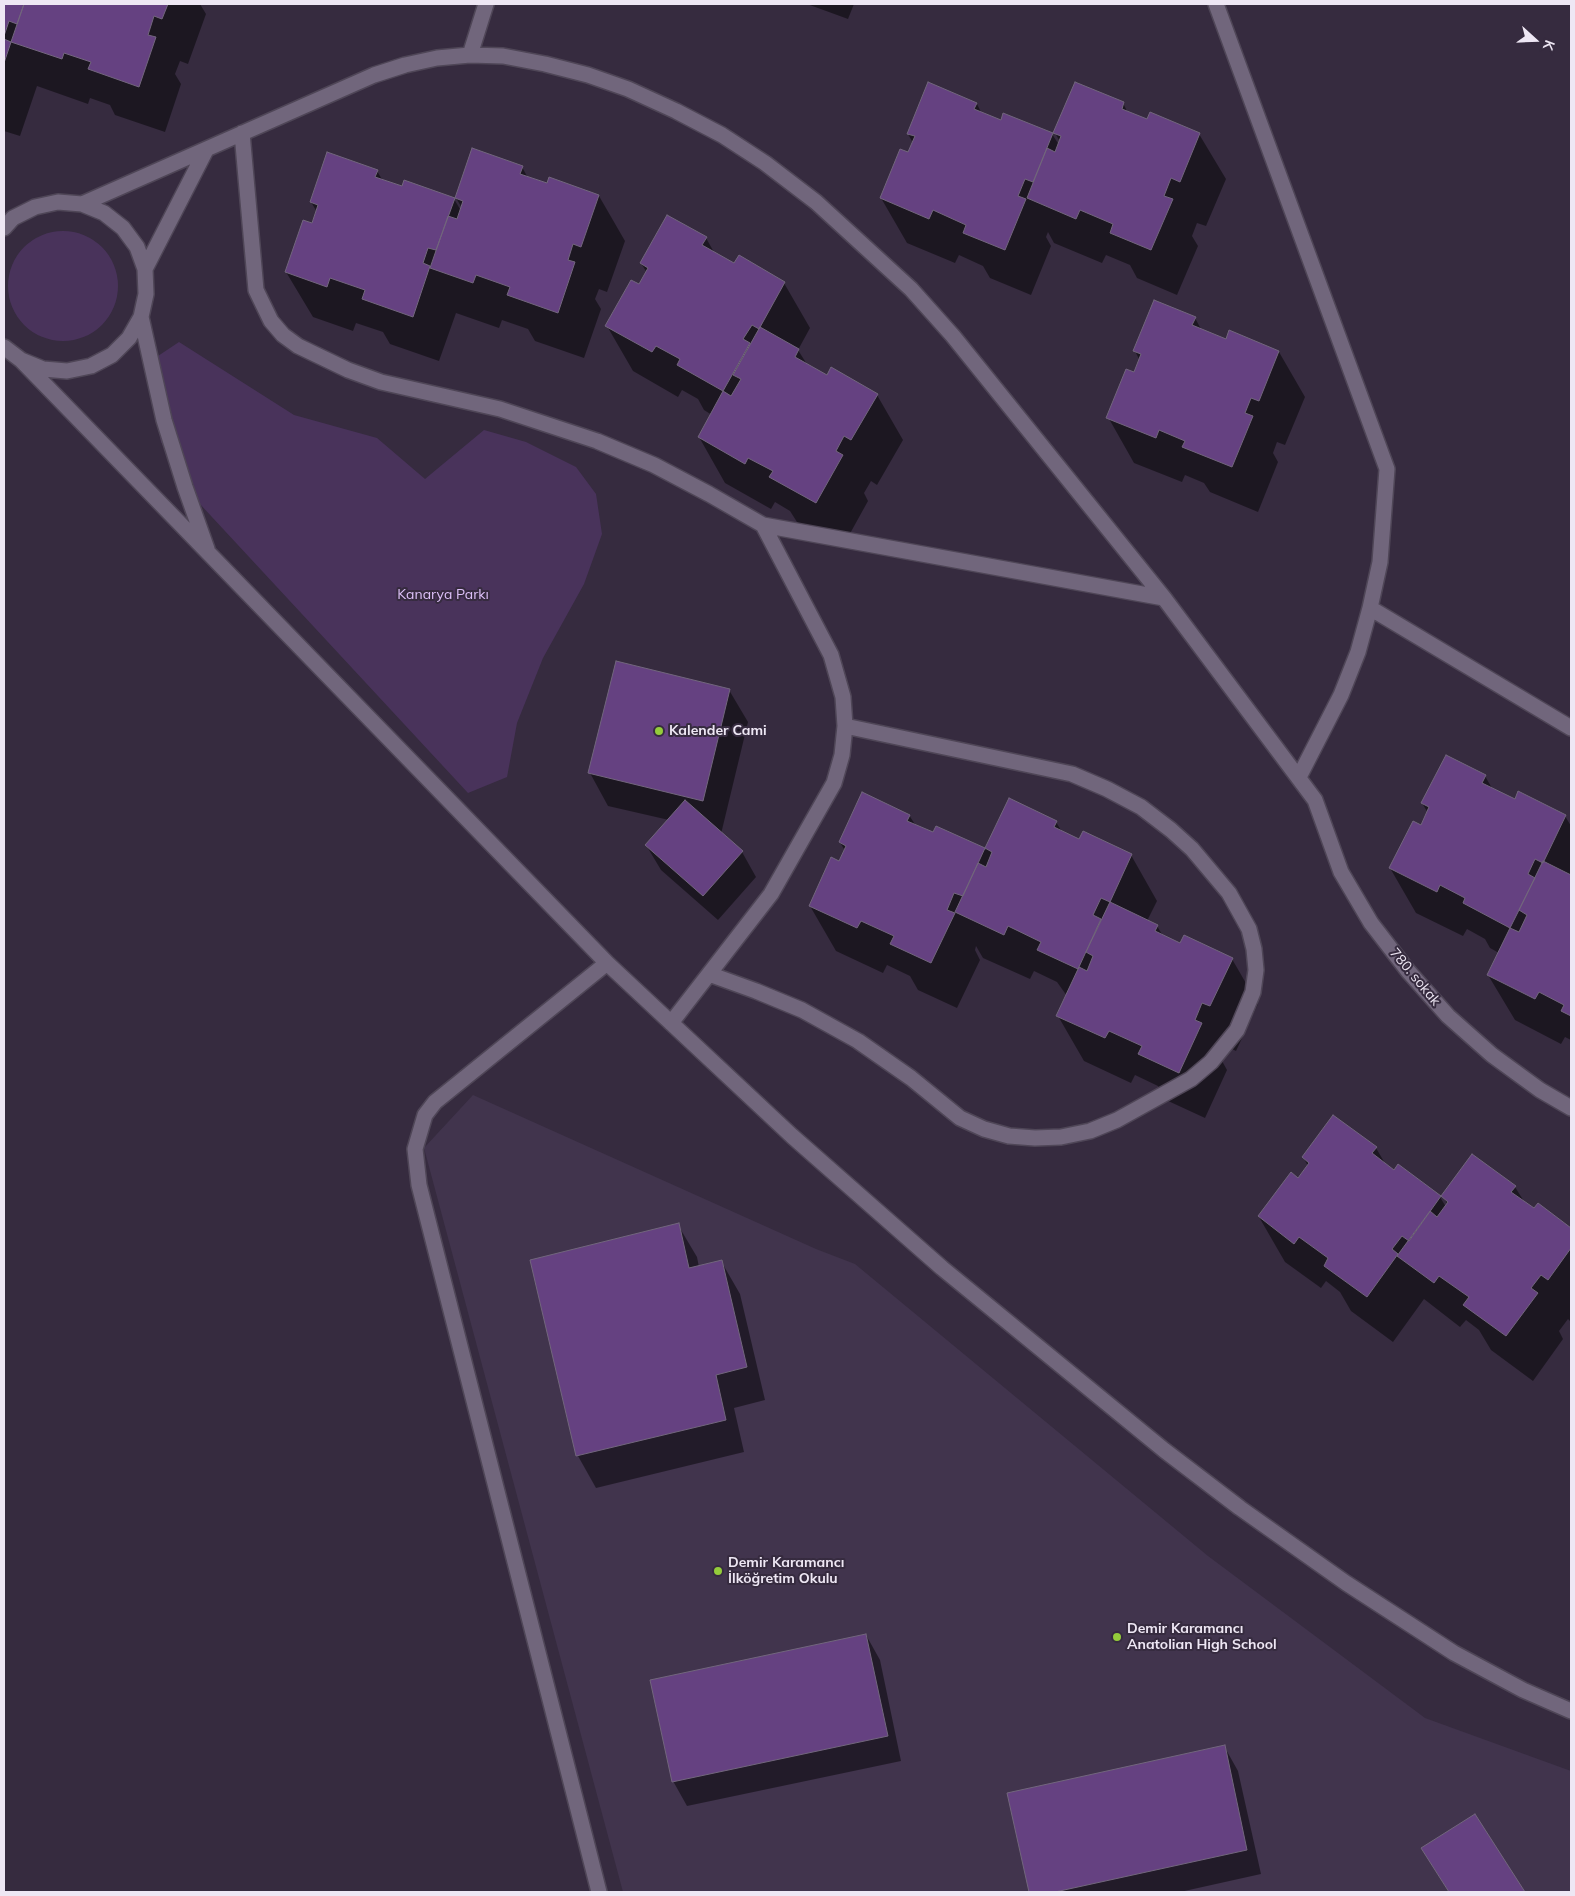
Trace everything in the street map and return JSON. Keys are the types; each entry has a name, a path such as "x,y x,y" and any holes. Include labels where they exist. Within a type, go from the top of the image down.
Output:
{"street":[{"path":"470,55 486,4"},
{"path":"1216,4 1387,469 1380,562 1358,652 1341,695 1299,777"},
{"name":"780. sokak","path":"82,204 381,73 437,58 470,55 503,56 588,75 628,89 722,135 765,163 816,202 911,289 953,336 1164,598 1299,777 1315,800 1340,872 1371,923 1408,971 1448,1016 1492,1055 1540,1090 1571,1108"},
{"path":"242,133 256,290 271,321 290,340 348,370 382,382 500,409 597,441 654,465 763,525 1164,598"},
{"path":"145,270 206,150"},
{"path":"7,221 34,207 58,202 82,204 104,213 123,228 138,247 145,270 146,294 141,317 129,338 118,349 91,366 67,371 43,369 21,360"},
{"path":"141,317 164,420 209,554"},
{"path":"4,347 21,360 607,963 792,1136 942,1268 1089,1390 1232,1502 1391,1614 1438,1644 1523,1690 1571,1711"},
{"path":"671,1023 771,894 834,783 842,755 845,726 843,697 831,655 763,525"},
{"path":"1370,608 1571,728"},
{"path":"709,974 756,991 810,1015 858,1041 904,1072 960,1118 1009,1136 1061,1137 1090,1131 1117,1120 1191,1079 1211,1062 1237,1030 1253,992 1256,970 1250,929 1241,910 1223,886 1192,849 1171,830 1124,798 1072,774 845,726"},
{"path":"599,1892 419,1185 415,1149 425,1115 435,1102 607,963"}],"shaded area":[{"path":"473,1095 816,1249 855,1264 1208,1556 1425,1718 1571,1771 1571,1892 623,1892 424,1148"}],"green space":[{"path":"63,231 84,235 102,247 114,265 118,286 114,307 102,325 84,337 63,341 42,337 24,325 12,307 8,286 12,265 24,247 42,235"},
{"name":"Kanarya Parkı","path":"179,342 294,415 377,438 425,479 484,430 526,442 576,467 596,494 602,534 584,584 543,658 517,723 507,777 468,793 186,489 161,442 146,364"}],"building":[{"path":"4,4 24,4 17,24 9,21 4,36"},
{"path":"24,4 168,4 162,19 154,16 148,35 156,37 139,87 88,69 91,62 64,53 62,59 11,42"},
{"path":"4,39 11,42 4,63"},
{"path":"928,82 977,103 974,109 1001,120 1003,113 1053,133 1033,182 1025,179 1018,196 1026,199 1005,250 963,233 966,225 933,210 929,219 880,198 900,149 908,152 915,136 907,134"},
{"path":"1075,82 1124,102 1122,109 1147,119 1150,112 1200,133 1180,182 1171,178 1164,196 1173,199 1151,250 1110,233 1113,224 1080,210 1076,219 1027,198 1047,148 1055,152 1061,136 1053,133"},
{"path":"472,148 523,166 520,174 547,183 549,177 599,195 581,247 573,244 568,260 575,262 558,313 507,295 510,287 476,275 473,283 430,268 448,216 457,219 463,201 455,198"},
{"path":"327,152 378,170 375,177 402,186 404,180 455,198 436,250 428,248 423,263 430,266 413,317 362,299 365,290 330,278 327,287 285,272 303,220 312,223 318,205 310,202"},
{"path":"667,215 707,237 702,245 734,263 739,255 785,282 759,329 752,325 743,339 750,343 723,391 677,365 680,359 656,346 652,352 605,326 631,280 639,284 648,268 640,263"},
{"path":"1154,300 1196,317 1192,325 1226,339 1229,330 1279,351 1259,401 1251,398 1245,413 1253,416 1232,467 1182,447 1185,441 1159,430 1156,438 1106,418 1126,369 1134,372 1141,354 1133,351"},
{"path":"760,327 799,349 795,357 827,375 831,367 878,394 851,440 844,436 836,451 843,455 816,503 769,477 773,471 748,458 745,464 698,437 723,391 731,396 741,379 733,375"},
{"name":"Kalender Cami","path":"616,661 730,689 703,801 588,773"},
{"path":"1446,755 1486,775 1482,783 1515,799 1518,791 1566,815 1543,863 1535,859 1528,874 1535,878 1510,928 1463,903 1465,898 1440,885 1437,892 1389,868 1413,821 1421,825 1429,807 1421,803"},
{"path":"862,792 910,815 907,821 933,832 936,826 985,848 963,896 954,893 947,910 955,913 931,963 890,944 894,936 861,921 857,928 809,906 831,857 839,861 846,846 839,842"},
{"path":"1009,798 1057,821 1054,827 1079,839 1083,831 1132,854 1110,902 1101,898 1093,915 1101,919 1078,969 1037,950 1041,942 1008,926 1004,935 955,912 978,863 986,867 992,852 985,848"},
{"path":"685,800 743,851 703,896 645,845"},
{"path":"1543,861 1571,875 1571,1016 1561,1011 1564,1005 1539,992 1535,999 1487,975 1510,928 1519,932 1527,915 1519,910"},
{"path":"1110,902 1158,925 1155,931 1180,943 1184,935 1233,958 1210,1006 1202,1003 1195,1020 1202,1023 1179,1073 1138,1054 1142,1046 1109,1031 1105,1038 1056,1016 1079,967 1087,971 1093,956 1086,952"},
{"path":"1333,1115 1377,1147 1372,1153 1394,1170 1398,1164 1441,1196 1409,1241 1402,1236 1392,1249 1398,1254 1367,1297 1324,1266 1328,1258 1299,1237 1294,1244 1258,1216 1291,1172 1298,1178 1309,1163 1302,1157"},
{"path":"1472,1154 1516,1186 1511,1192 1534,1208 1538,1203 1571,1228 1571,1248 1548,1280 1541,1275 1531,1288 1538,1293 1506,1336 1463,1305 1469,1297 1439,1276 1434,1283 1397,1256 1430,1211 1437,1217 1448,1202 1441,1196"},
{"path":"679,1223 689,1268 722,1260 747,1367 716,1375 726,1420 576,1456 530,1260"},
{"path":"866,1634 888,1736 672,1782 650,1680"},
{"path":"1225,1745 1247,1850 1055,1892 1029,1892 1007,1793"},
{"path":"1475,1814 1525,1892 1449,1892 1421,1848"}],"place":[{"name":"Kalender Cami","path":"659,731"},
{"name":"Demir Karamancı İlköğretim Okulu","path":"718,1571"},
{"name":"Demir Karamancı Anatolian High School","path":"1117,1637"}]}
